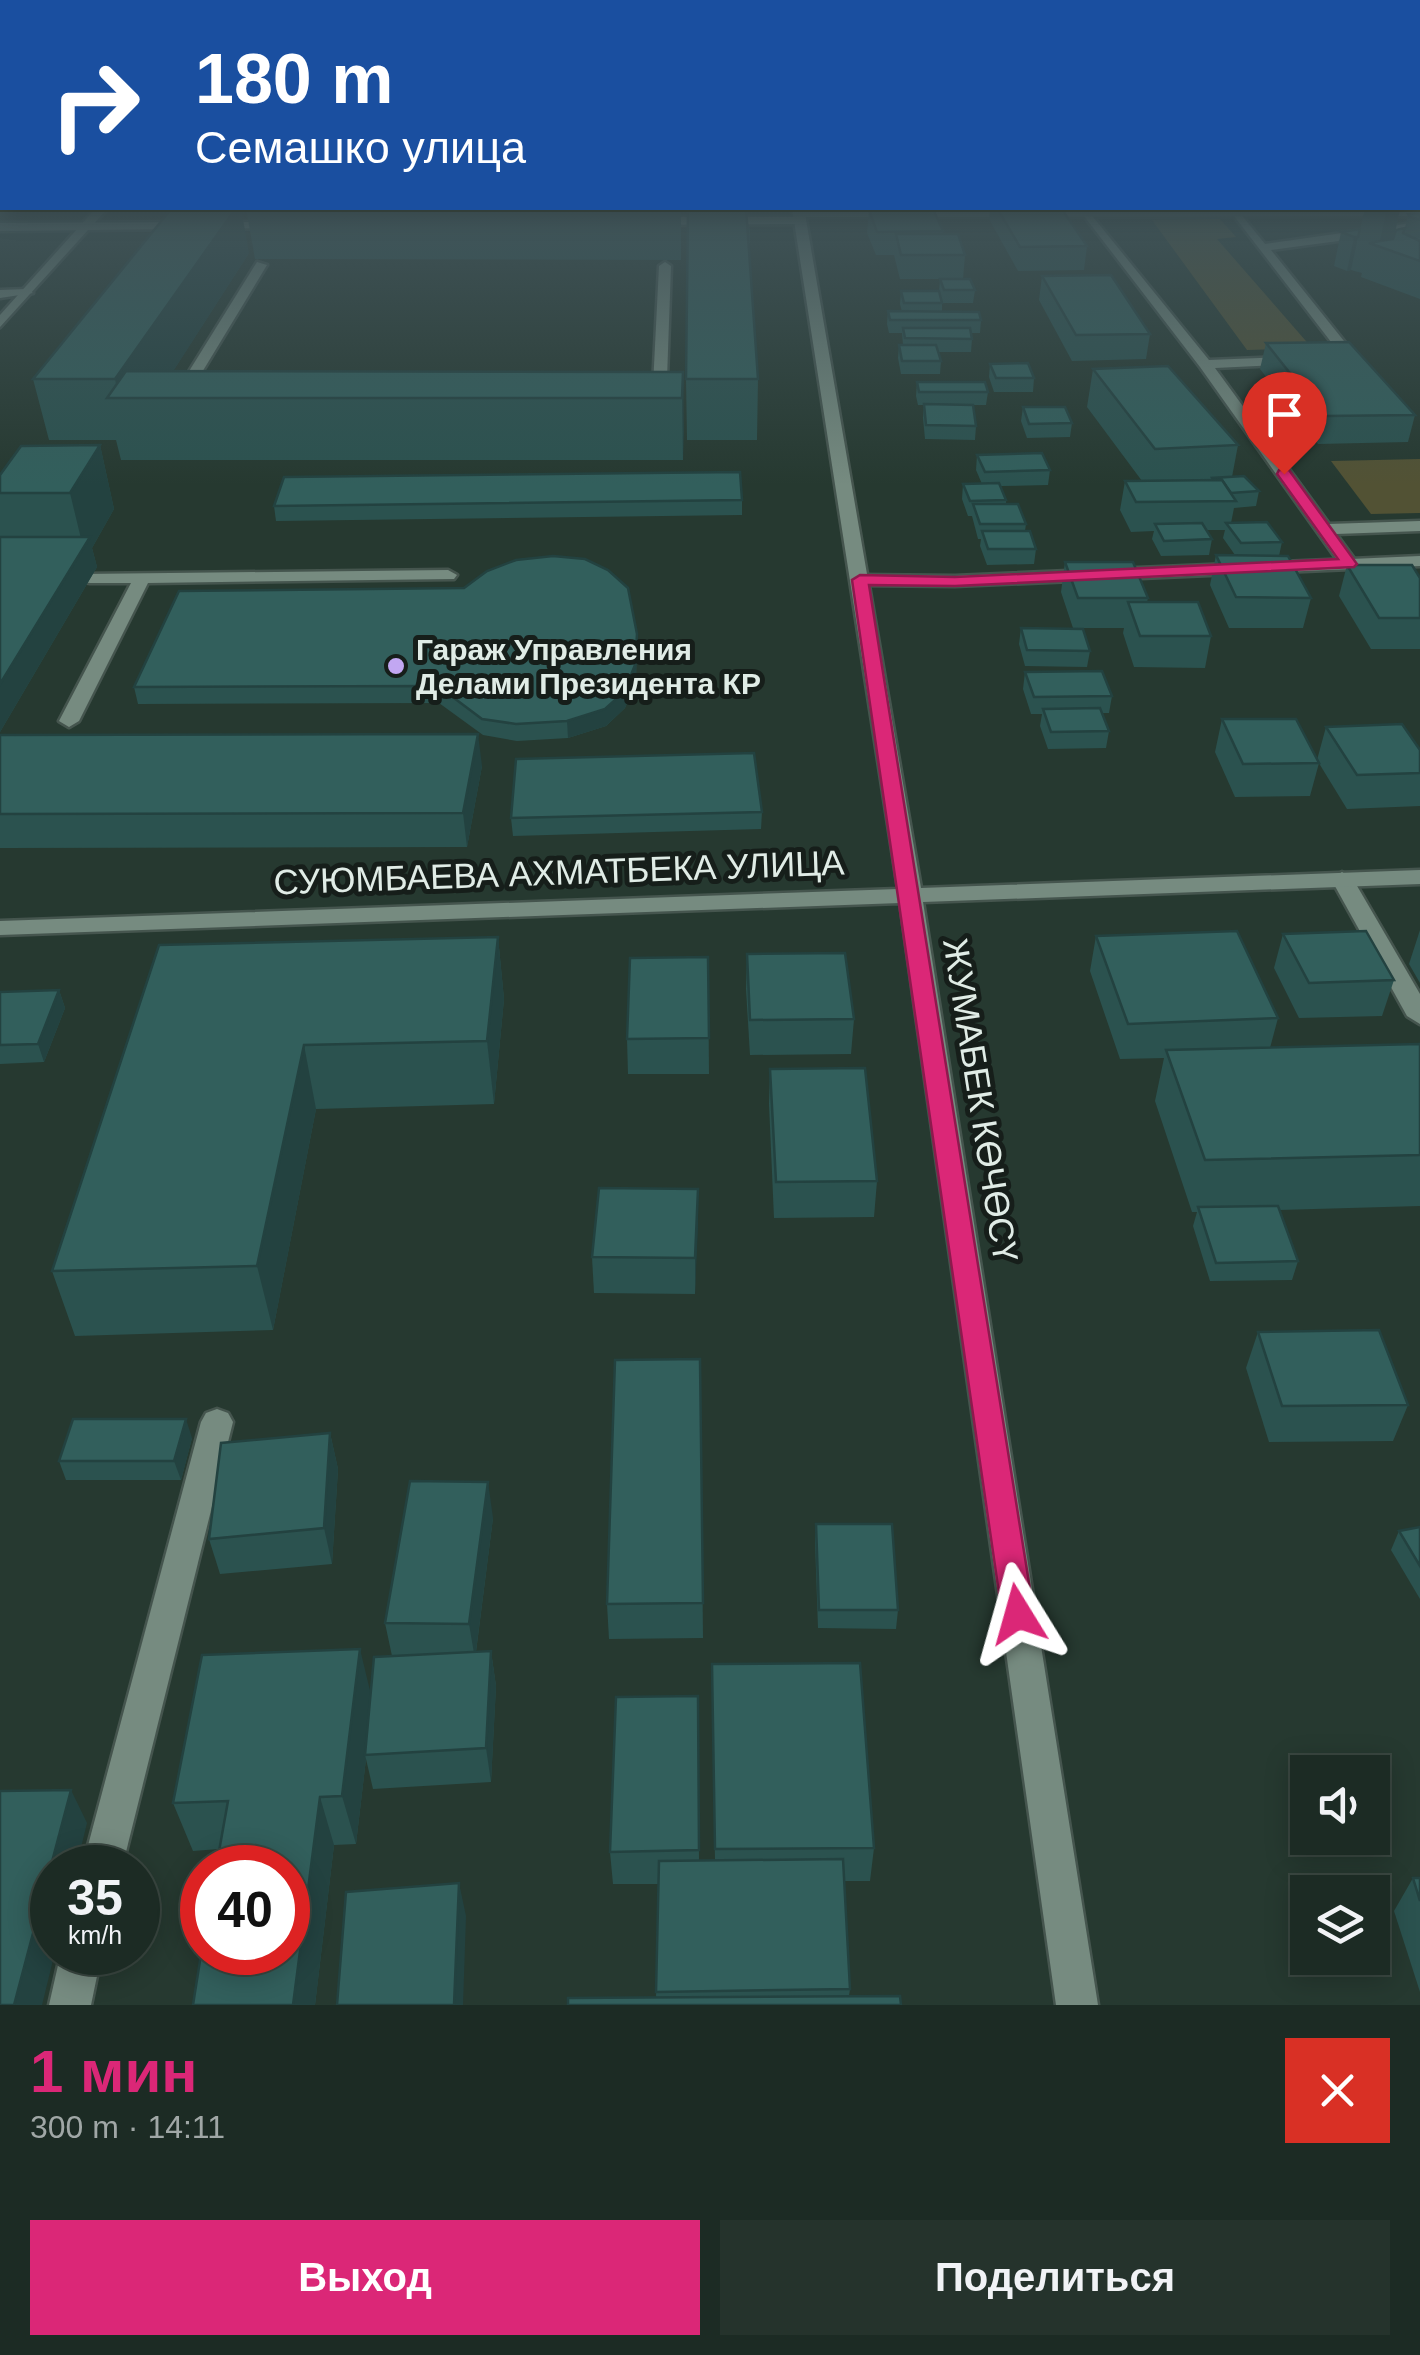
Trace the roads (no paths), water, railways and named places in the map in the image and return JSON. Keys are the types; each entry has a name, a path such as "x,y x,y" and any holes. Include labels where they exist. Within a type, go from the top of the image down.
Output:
{"street":[{"path":"0,324 21,299"},
{"path":"173,408 240,299"},
{"path":"658,426 664,299"},
{"name":"ЖУМАБЕК КӨЧӨСҮ","path":"813,299 910,894 1077,2005"},
{"path":"1152,299 1205,364 1349,564"},
{"path":"1205,364 1340,359 1345,351 1303,299"},
{"path":"1324,528 1420,526"},
{"path":"860,580 955,582 1420,562"},
{"path":"90,578 448,575"},
{"path":"69,721 142,578"},
{"name":"СУЮМБАЕВА АХМАТБЕКА УЛИЦА","path":"0,928 1420,876"},
{"path":"1342,879 1420,1016"},
{"path":"108,1845 216,1422"},
{"path":"70,2005 77,1975"}],"place":[{"name":"Гараж Управления Делами Президента КР","path":"396,666"}]}
